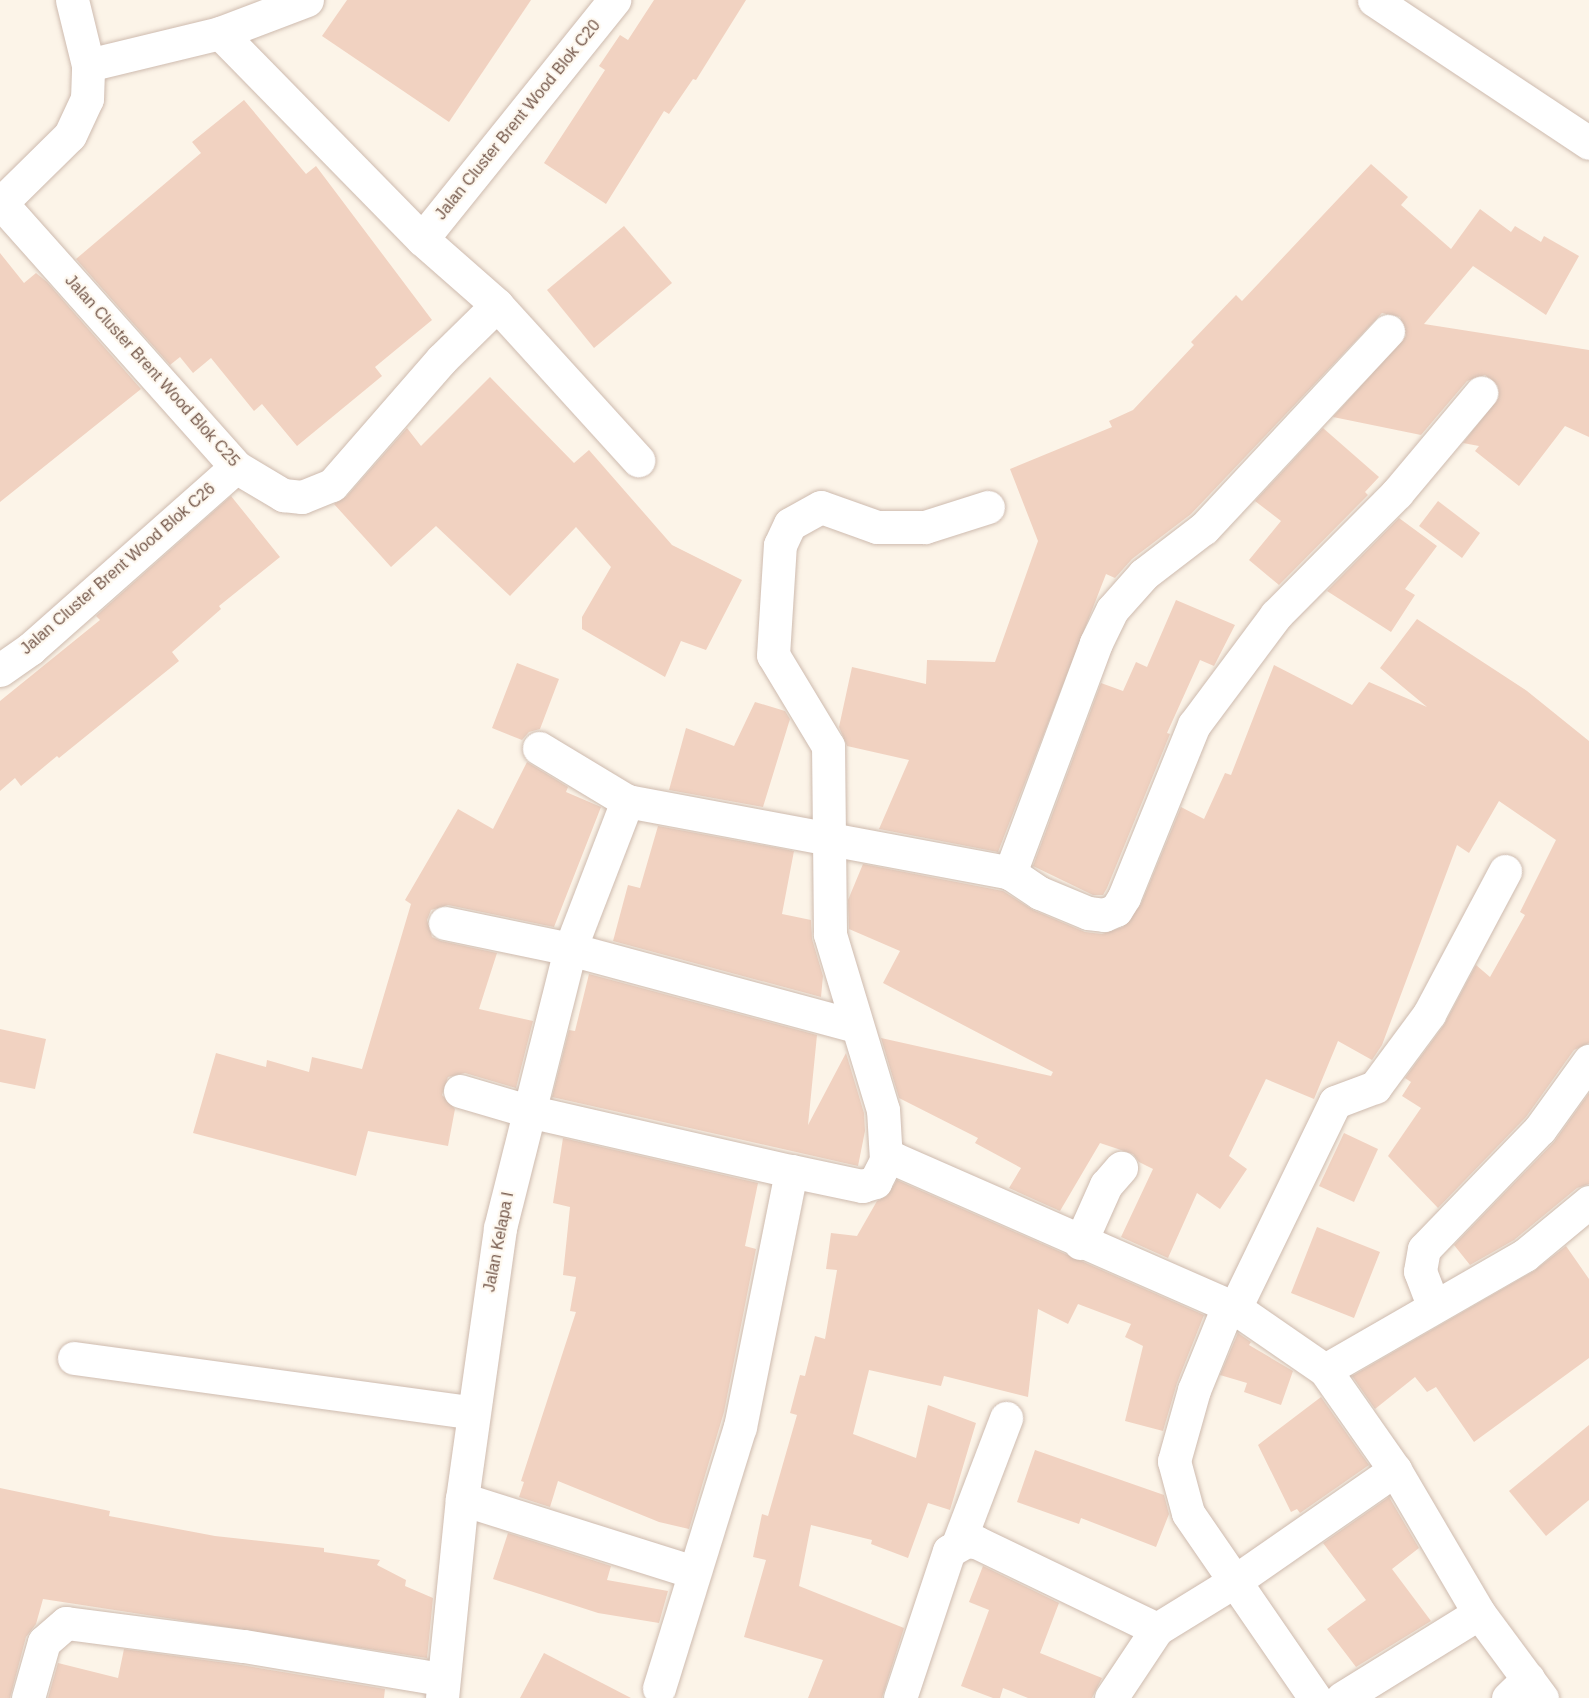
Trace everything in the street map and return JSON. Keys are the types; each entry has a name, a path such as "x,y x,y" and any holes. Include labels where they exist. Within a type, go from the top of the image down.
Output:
{"street":[{"path":"1,204 69,135 87,99 88,65 72,0"},
{"path":"88,65 220,33 307,0"},
{"name":"Jalan Cluster Brent Wood Blok C20","path":"422,239 614,0"},
{"path":"1374,0 1589,143"},
{"path":"220,33 422,239 497,305 638,460"},
{"name":"Jalan Cluster Brent Wood Blok C25","path":"1,204 236,467 283,495 322,492 442,359 497,305"},
{"path":"1010,873 1096,643 1112,610 1144,574 1204,528 1388,331"},
{"path":"539,748 627,801 830,841 1010,873 1040,893 1088,913 1104,915 1116,910 1124,897 1194,725 1276,615 1397,494 1481,393"},
{"name":"Jalan Cluster Brent Wood Blok C26","path":"8,656 236,467"},
{"path":"460,1091 528,1111 792,1171 862,1186 874,1182 886,1160 883,1110 830,934 828,746 773,655 780,545 790,524 821,507 877,527 925,527 988,507"},
{"name":"Jalan Kelapa I","path":"442,1689 462,1499 490,1279 528,1111 570,949 627,801"},
{"path":"1315,1698 1188,1513 1174,1470 1194,1390 1224,1316 1235,1308 1335,1102 1375,1087 1429,1014 1505,871"},
{"path":"446,923 570,949 856,1026"},
{"path":"1433,1305 1420,1271 1424,1250 1540,1129 1589,1060"},
{"path":"886,1160 895,1159 1080,1243 1235,1308 1326,1370 1395,1470 1526,1692"},
{"path":"1080,1243 1106,1185 1121,1168"},
{"path":"659,1688 693,1572 740,1427 792,1171"},
{"path":"1326,1370 1433,1305 1525,1254 1589,1202"},
{"path":"74,1358 473,1413"},
{"path":"900,1698 949,1551 958,1544 1006,1418"},
{"path":"1111,1698 1157,1629 1235,1581 1395,1470"},
{"path":"462,1499 693,1572"},
{"path":"958,1544 976,1542 1157,1629"},
{"path":"1342,1698 1479,1612"},
{"path":"28,1698 44,1642 66,1623 244,1646 442,1689"}],"building":[{"path":"347,0 531,0 449,122 322,36"},
{"path":"654,0 746,0 696,80 693,79 669,114 664,111 606,204 544,163 605,70 599,66 620,35 628,40"},
{"path":"244,100 306,174 316,166 432,320 375,367 382,376 297,446 262,404 254,411 211,358 193,373 180,357 170,365 76,259 201,153 192,142"},
{"path":"1371,164 1408,197 1401,205 1451,249 1480,209 1511,232 1515,226 1541,242 1544,236 1579,256 1546,315 1473,266 1424,324 1589,350 1589,437 1565,426 1519,486 1475,451 1479,446 1463,443 1499,397 1498,386 1485,375 1467,381 1421,435 1333,417 1406,336 1400,317 1382,313 1191,514 1132,559 1115,578 1106,574 998,852 879,829 909,760 847,746 839,727 852,667 926,684 927,660 995,662 1038,541 1010,469 1112,427 1109,421 1133,410 1194,345 1191,342 1236,295 1242,301"},
{"path":"624,226 672,283 594,348 547,290"},
{"path":"0,253 24,283 36,273 47,282 141,389 0,502"},
{"path":"490,377 574,463 589,450 672,545 742,580 706,650 681,641 665,677 582,629 582,617 611,567 576,527 510,596 436,526 391,567 334,504 346,497 407,428 421,446"},
{"path":"1323,428 1379,477 1365,492 1368,495 1279,585 1249,560 1281,521 1255,501"},
{"path":"231,496 280,557 219,606 221,609 172,652 179,661 21,786 15,778 0,791 0,701 100,620 96,616"},
{"path":"1438,501 1480,533 1462,558 1419,526"},
{"path":"1399,518 1437,546 1405,589 1415,595 1391,632 1327,591"},
{"path":"1176,600 1235,625 1214,666 1200,660 1167,733 1170,734 1107,888 1103,895 1093,895 1033,866 1101,683 1123,691 1136,662 1147,667"},
{"path":"1417,619 1527,691 1589,741 1589,1043 1574,1050 1526,1117 1438,1208 1388,1156 1421,1108 1402,1096 1411,1082 1405,1078 1444,1025 1476,965 1490,977 1525,915 1520,912 1556,840 1499,801 1469,853 1457,845 1382,1045 1372,1060 1338,1041 1314,1099 1266,1079 1229,1156 1247,1169 1220,1209 1197,1193 1168,1258 1121,1237 1153,1169 1139,1162 1133,1154 1100,1143 1060,1211 1009,1188 1021,1168 975,1143 978,1138 899,1098 881,1038 1051,1076 1053,1072 883,983 900,951 849,929 848,900 863,864 1003,891 1033,910 1085,932 1102,934 1123,927 1141,904 1181,807 1204,819 1225,773 1231,775 1274,665 1352,705 1369,682 1427,707 1380,668"},
{"path":"517,663 559,679 540,729 529,732 522,740 492,728"},
{"path":"755,702 785,711 790,719 763,807 669,790 686,728 734,746"},
{"path":"527,762 568,787 566,792 601,807 554,927 448,905 431,910 427,920 432,937 497,953 479,1009 533,1021 516,1088 465,1073 448,1077 442,1095 455,1109 448,1146 368,1131 356,1176 193,1133 216,1053 266,1067 267,1060 309,1072 312,1057 362,1069 411,904 405,900 458,809 493,829"},
{"path":"658,826 794,851 782,914 811,920 812,939 823,976 821,997 613,941 628,885 640,888"},
{"path":"589,974 817,1035 808,1125 846,1053 864,1113 865,1131 858,1166 552,1097 569,1030 575,1031"},
{"path":"0,1029 46,1039 35,1089 0,1082"},
{"path":"1589,1093 1589,1184 1577,1188 1514,1240 1470,1265 1454,1245 1554,1142"},
{"path":"1344,1133 1378,1149 1354,1202 1319,1186"},
{"path":"563,1138 758,1183 745,1246 756,1249 724,1412 689,1529 659,1522 558,1481 550,1507 519,1497 524,1482 521,1481 576,1312 570,1311 576,1277 563,1275 570,1207 553,1203"},
{"path":"897,1180 1204,1315 1177,1383 1163,1431 1125,1421 1143,1346 1125,1337 1131,1324 1078,1304 1068,1324 1038,1309 1028,1397 944,1376 941,1386 869,1370 853,1434 916,1458 928,1405 976,1423 950,1510 928,1503 908,1558 871,1544 872,1540 811,1525 799,1586 904,1628 882,1698 808,1698 823,1660 744,1637 766,1560 753,1557 762,1514 768,1516 797,1415 790,1413 800,1375 805,1376 815,1336 825,1339 837,1270 826,1269 831,1233 857,1236 877,1201 887,1196"},
{"path":"1317,1227 1380,1252 1354,1318 1291,1293"},
{"path":"1566,1246 1589,1279 1589,1358 1474,1442 1436,1387 1427,1392 1415,1377 1375,1409 1352,1376 1534,1271"},
{"path":"1238,1333 1251,1342 1249,1345 1293,1371 1281,1405 1244,1392 1247,1383 1220,1375"},
{"path":"1321,1397 1369,1465 1300,1513 1297,1509 1291,1512 1258,1445"},
{"path":"1589,1425 1589,1500 1546,1536 1509,1491"},
{"path":"1035,1450 1164,1495 1169,1514 1156,1547 1081,1518 1079,1524 1017,1502"},
{"path":"0,1488 110,1511 109,1516 215,1536 324,1548 324,1552 380,1560 377,1565 406,1580 405,1586 433,1598 427,1658 43,1599 36,1624 26,1637 10,1698 0,1698"},
{"path":"1389,1497 1419,1548 1392,1569 1431,1621 1356,1667 1327,1629 1366,1600 1323,1543"},
{"path":"508,1533 611,1566 607,1580 668,1591 659,1623 598,1613 493,1579"},
{"path":"983,1566 1059,1603 1040,1653 1102,1678 1092,1698 1028,1698 1003,1688 1000,1698 993,1698 961,1686 989,1610 969,1602"},
{"path":"124,1649 241,1665 385,1689 384,1698 48,1698 58,1663 118,1678"},
{"path":"544,1653 631,1698 520,1698"}]}
